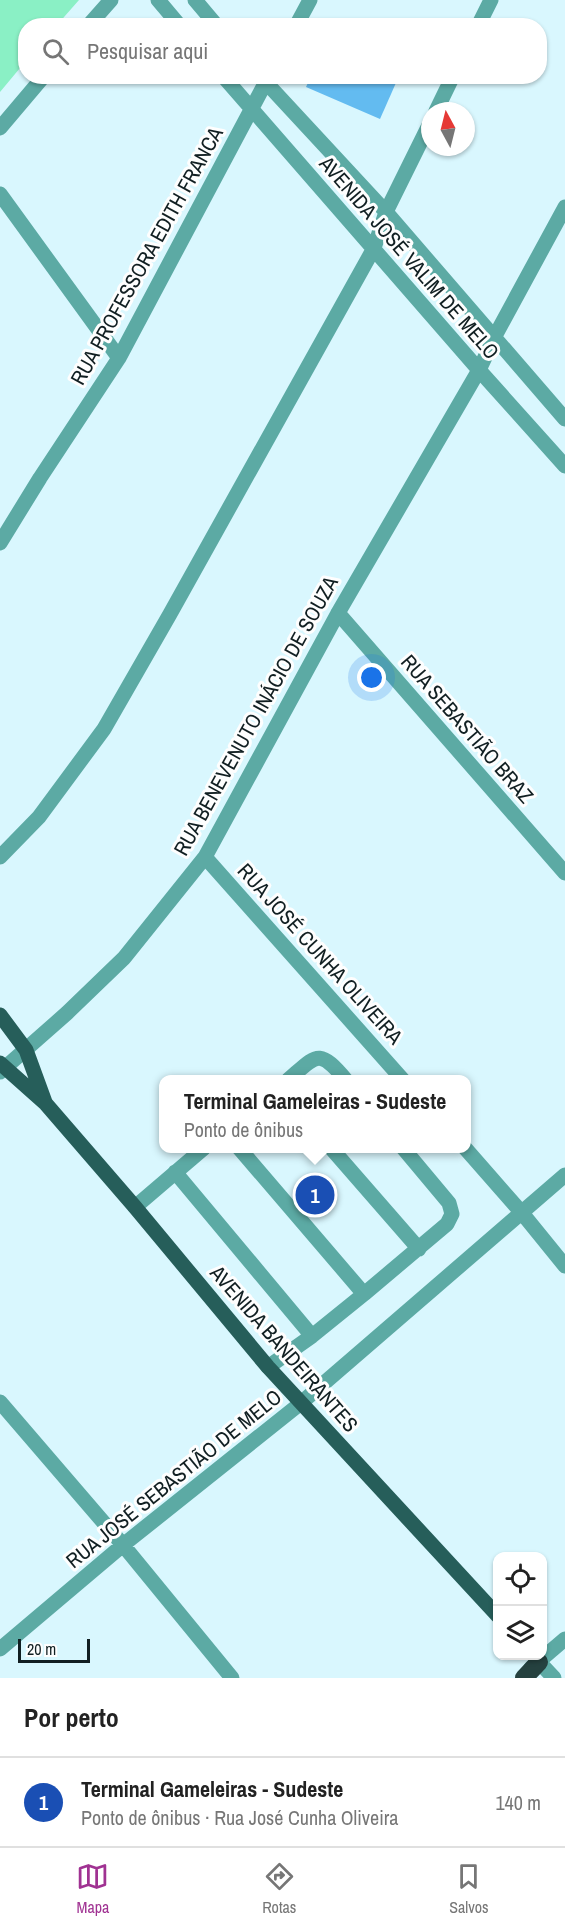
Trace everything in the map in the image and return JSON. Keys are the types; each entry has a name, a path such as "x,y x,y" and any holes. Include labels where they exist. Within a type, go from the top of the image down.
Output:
{"highway":[{"path":"524,1678 536,1660"}],"main road":[{"name":"AVENIDA BANDEIRANTES","path":"0,1015 26,1050 46,1104"},
{"name":"AVENIDA BANDEIRANTES","path":"1,1068 46,1104 268,1367 493,1611"}],"street":[{"path":"95,18 111,0"},
{"path":"158,0 173,18"},
{"path":"195,0 210,18"},
{"path":"300,18 310,0"},
{"path":"482,18 491,0"},
{"path":"0,128 38,84"},
{"name":"AVENIDA JOSÉ VALIM DE MELO","path":"230,84 565,466"},
{"name":"RUA PROFESSORA EDITH FRANCA","path":"0,543 39,478 119,358 252,110 263,84"},
{"name":"AVENIDA JOSÉ VALIM DE MELO","path":"270,84 386,212 565,419"},
{"path":"440,102 449,84"},
{"path":"0,857 39,817 104,729 374,248 386,212 421,141"},
{"path":"0,194 119,358"},
{"path":"495,336 565,207"},
{"name":"RUA BENEVENUTO INÁCIO DE SOUZA","path":"1,1068 26,1050 124,958 205,857 338,613 479,370 495,336"},
{"name":"RUA SEBASTIÃO BRAZ","path":"338,613 565,873"},
{"name":"RUA JOSÉ CUNHA OLIVEIRA","path":"205,857 399,1075"},
{"path":"294,1075 314,1058 319,1057 331,1062 342,1075"},
{"path":"135,1208 199,1153"},
{"path":"242,1153 364,1294"},
{"path":"335,1153 419,1249"},
{"path":"268,1367 312,1336 364,1294 419,1249 450,1219 452,1209 449,1203 407,1153"},
{"path":"469,1153 565,1266"},
{"path":"175,1172 312,1336"},
{"name":"RUA JOSÉ SEBASTIÃO DE MELO","path":"0,1649 123,1545 301,1403 565,1175"},
{"path":"0,1402 123,1545 232,1678"},
{"path":"547,1652 565,1639"},
{"path":"517,1678 536,1660"},
{"path":"538,1660 554,1678"}],"green space":[{"path":"0,0 79,0 63,18 18,18 18,70 0,92"}],"building":[{"path":"307,84 395,84 380,119 306,87"}],"place":[{"name":"Terminal Gameleiras - Sudeste","path":"315,1195"}]}
